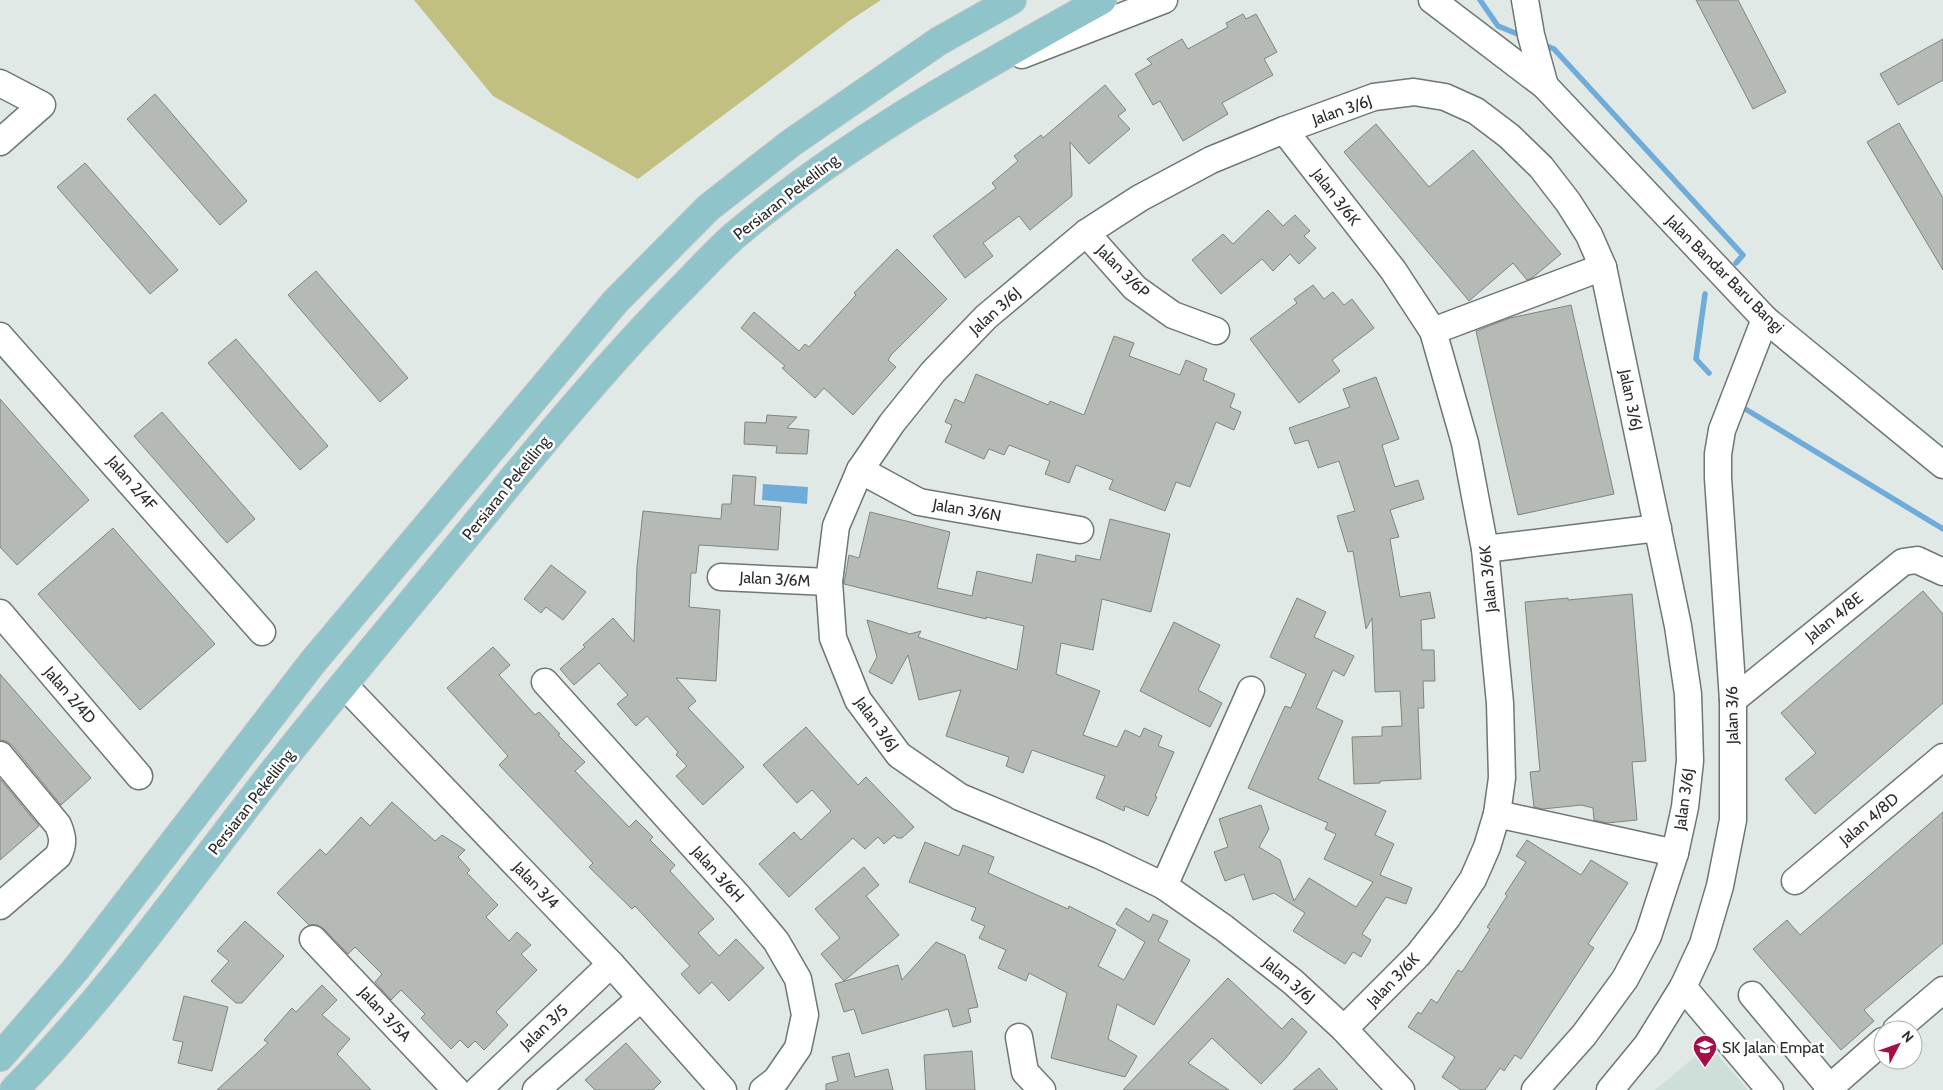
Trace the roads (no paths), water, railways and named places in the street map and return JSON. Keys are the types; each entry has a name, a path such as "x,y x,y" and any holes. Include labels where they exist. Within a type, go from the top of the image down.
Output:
{"main road":[{"path":"0,1057 76,969 312,664 615,302 708,208 791,143 940,41 1012,0"},
{"name":"Persiaran Pekeliling","path":"12,1085 54,1050 105,990 266,781 547,437 639,332 732,238 820,168 967,76 1102,0"}],"street":[{"path":"967,76 1164,0"},
{"name":"Jalan Bandar Baru Bangi","path":"1432,0 1545,86 1766,318 1943,465"},
{"path":"1525,0 1531,35 1545,86"},
{"path":"0,83 42,105 0,142"},
{"name":"Jalan 3/6J","path":"1401,1090 1344,1029 1293,982 1224,928 1164,886 1099,854 960,797 899,755 858,700 833,638 829,582 836,526 860,470 892,423 933,372 986,317 1086,233 1140,198 1211,160 1284,130 1374,97 1414,92 1445,97 1476,111 1509,136 1541,168 1568,202 1589,235 1603,267 1678,626 1688,694 1690,761 1685,807 1675,854 1648,936 1625,980 1584,1035 1535,1090"},
{"name":"Jalan 3/6K","path":"1284,130 1393,270 1433,331 1465,443 1485,549 1500,703 1502,778 1497,814 1487,847 1473,879 1447,918 1418,954 1344,1029"},
{"name":"Jalan 3/6P","path":"1086,233 1135,288 1173,315 1216,331"},
{"path":"1433,331 1603,267"},
{"name":"Jalan 3/6","path":"1610,1090 1647,1045 1683,987 1703,944 1720,886 1733,820 1733,700 1718,454 1722,430 1766,318"},
{"name":"Jalan 2/4F","path":"0,336 262,632"},
{"name":"Jalan 3/6N","path":"860,470 919,502 1080,530"},
{"path":"1485,549 1658,528"},
{"name":"Jalan 4/8E","path":"1733,700 1902,562 1917,560 1943,572"},
{"name":"Jalan 3/6M","path":"721,576 829,582"},
{"name":"Jalan 2/4D","path":"0,613 139,776"},
{"name":"Jalan 3/6H","path":"545,682 770,933 798,979 805,1015 798,1048 776,1080 763,1090"},
{"name":"Jalan 3/4","path":"344,685 611,964 723,1090"},
{"path":"1164,886 1251,690"},
{"name":"Jalan 4/8D","path":"1795,881 1943,757"},
{"path":"0,906 58,856 63,847 63,836 58,825 8,764"},
{"path":"1497,814 1675,854"},
{"name":"Jalan 3/5A","path":"313,939 456,1090"},
{"name":"Jalan 3/5","path":"478,1090 611,964"},
{"path":"1683,987 1770,1090"},
{"path":"1908,1020 1943,990"},
{"path":"1752,995 1830,1089 1873,1050"},
{"path":"536,1090 641,998"},
{"path":"1019,1037 1025,1072 1042,1090"}],"water":[{"path":"763,484 808,487 807,504 762,500"}],"waterway":[{"path":"1480,0 1498,26 1520,35"},
{"path":"1544,45 1554,49 1743,255 1736,263"},
{"path":"1705,294 1696,359 1709,373"},
{"path":"1747,410 1943,529"}],"place":[{"name":"SK Jalan Empat","path":"1705,1068"}]}
